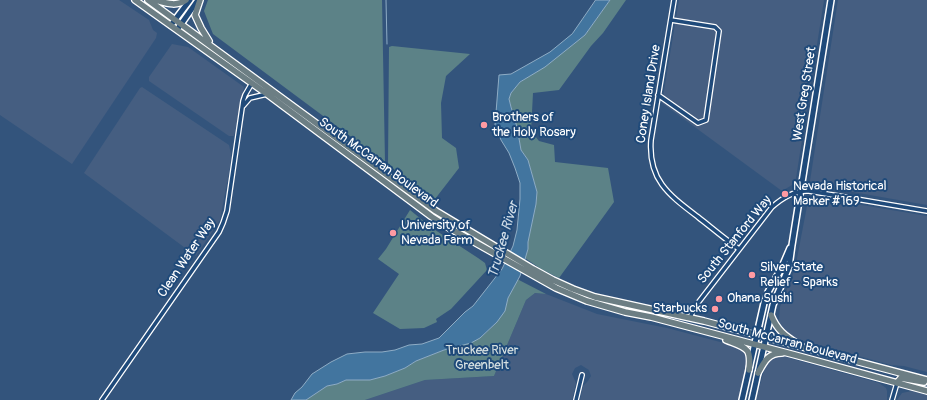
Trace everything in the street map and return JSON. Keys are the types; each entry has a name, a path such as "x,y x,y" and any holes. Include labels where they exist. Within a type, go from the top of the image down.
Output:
{"main road":[{"name":"South McCarran Boulevard","path":"135,0 252,83 411,202 451,229 497,252 556,288 587,301 624,312 790,353 927,391"},
{"name":"South McCarran Boulevard","path":"148,0 213,46 442,215 497,252"},
{"path":"155,0 175,5 186,0"},
{"path":"171,25 190,0"},
{"path":"178,30 199,0"},
{"path":"199,0 196,8 196,18 203,33 213,46"},
{"name":"West Greg Street","path":"792,245 831,0"},
{"path":"411,202 416,196"},
{"path":"752,400 771,315 776,297 789,267 792,245"},
{"path":"742,400 768,292 792,245"},
{"name":"South McCarran Boulevard","path":"532,272 589,295 690,318 927,381"},
{"path":"771,315 775,325 804,348"},
{"path":"696,329 746,348 750,357 749,370"},
{"path":"758,373 769,356 790,353"},
{"path":"897,383 901,378 927,381"}],"street":[{"name":"Coney Island Drive","path":"674,0 651,148 653,165 659,180 672,197 739,249"},
{"path":"658,96 698,123 706,120 719,31 714,27 671,20"},
{"name":"Clean Water Way","path":"102,400 223,224 227,211 244,98 252,83"},
{"path":"242,109 244,104 250,98 267,94"},
{"name":"South Stanford Way","path":"690,318 694,308 739,249 773,206 784,198 801,191 811,191 927,211"},
{"path":"576,400 582,375"},
{"path":"892,400 897,383"}],"shaded area":[{"path":"0,0 119,0 149,20 153,30 157,33 156,38 72,164 0,115"},
{"path":"596,0 610,0 585,35 545,67 520,82 511,93 509,99 517,127 521,150 528,160 537,192 528,249 520,276 508,298 505,311 497,322 480,338 471,343 444,350 416,361 405,368 385,376 370,380 346,380 327,386 306,400 291,400 295,393 302,387 312,374 347,354 395,350 409,345 422,344 439,338 473,306 502,269 513,246 517,230 520,183 509,153 501,140 495,125 499,75 511,74 550,52 572,34"},
{"path":"679,0 824,0 795,183 782,191 662,103"},
{"path":"838,0 927,0 927,205 813,185 810,181"},
{"path":"172,44 188,47 244,87 234,136 229,136 149,81 149,77"},
{"path":"142,87 229,145 231,154 230,167 220,220 196,256 84,173"},
{"path":"814,197 927,216 927,372 904,366 891,365 797,339 790,335 779,322 780,307 795,269 808,201"},
{"path":"535,293 546,294 597,314 667,328 739,347 747,353 748,365 740,400 580,400 583,386 591,376 589,370 581,365 575,368 572,374 576,383 572,400 365,400 425,380 494,376 526,300"},
{"path":"775,356 782,356 879,383 886,388 887,400 756,400 766,363"},
{"path":"912,391 927,395 927,400 897,400 902,393"}],"green space":[{"path":"208,0 382,0 385,162 213,34 204,11"},
{"path":"610,0 626,0 603,33 591,46 559,90 533,93 531,131 539,141 554,145 555,162 608,168 614,202 559,278 541,269 525,258 528,249 527,245 536,204 537,192 528,160 521,150 517,127 509,99 511,93 519,83 585,35"},
{"path":"392,46 470,54 446,76 441,103 442,138 456,148 459,168 435,199 388,165 389,47"},
{"path":"410,210 432,228 485,263 487,270 451,309 436,319 437,322 424,328 400,329 373,313 399,274 378,259 386,249"},
{"name":"Truckee River Greenbelt","path":"517,279 546,294 535,293 526,300 494,376 425,380 365,400 306,400 327,386 346,380 370,380 385,376 405,368 416,361 480,338 502,315"}],"waterway":[{"path":"386,0 387,44"}],"place":[{"name":"Brothers of the Holy Rosary","path":"484,125"},
{"name":"Nevada Historical Marker #169","path":"785,194"},
{"name":"University of Nevada Farm","path":"393,233"},
{"name":"Silver State Relief - Sparks","path":"752,275"},
{"name":"Ohana Sushi","path":"719,299"},
{"name":"Starbucks","path":"715,309"}],"water label":[{"name":"Truckee River","path":"504,240"}]}
